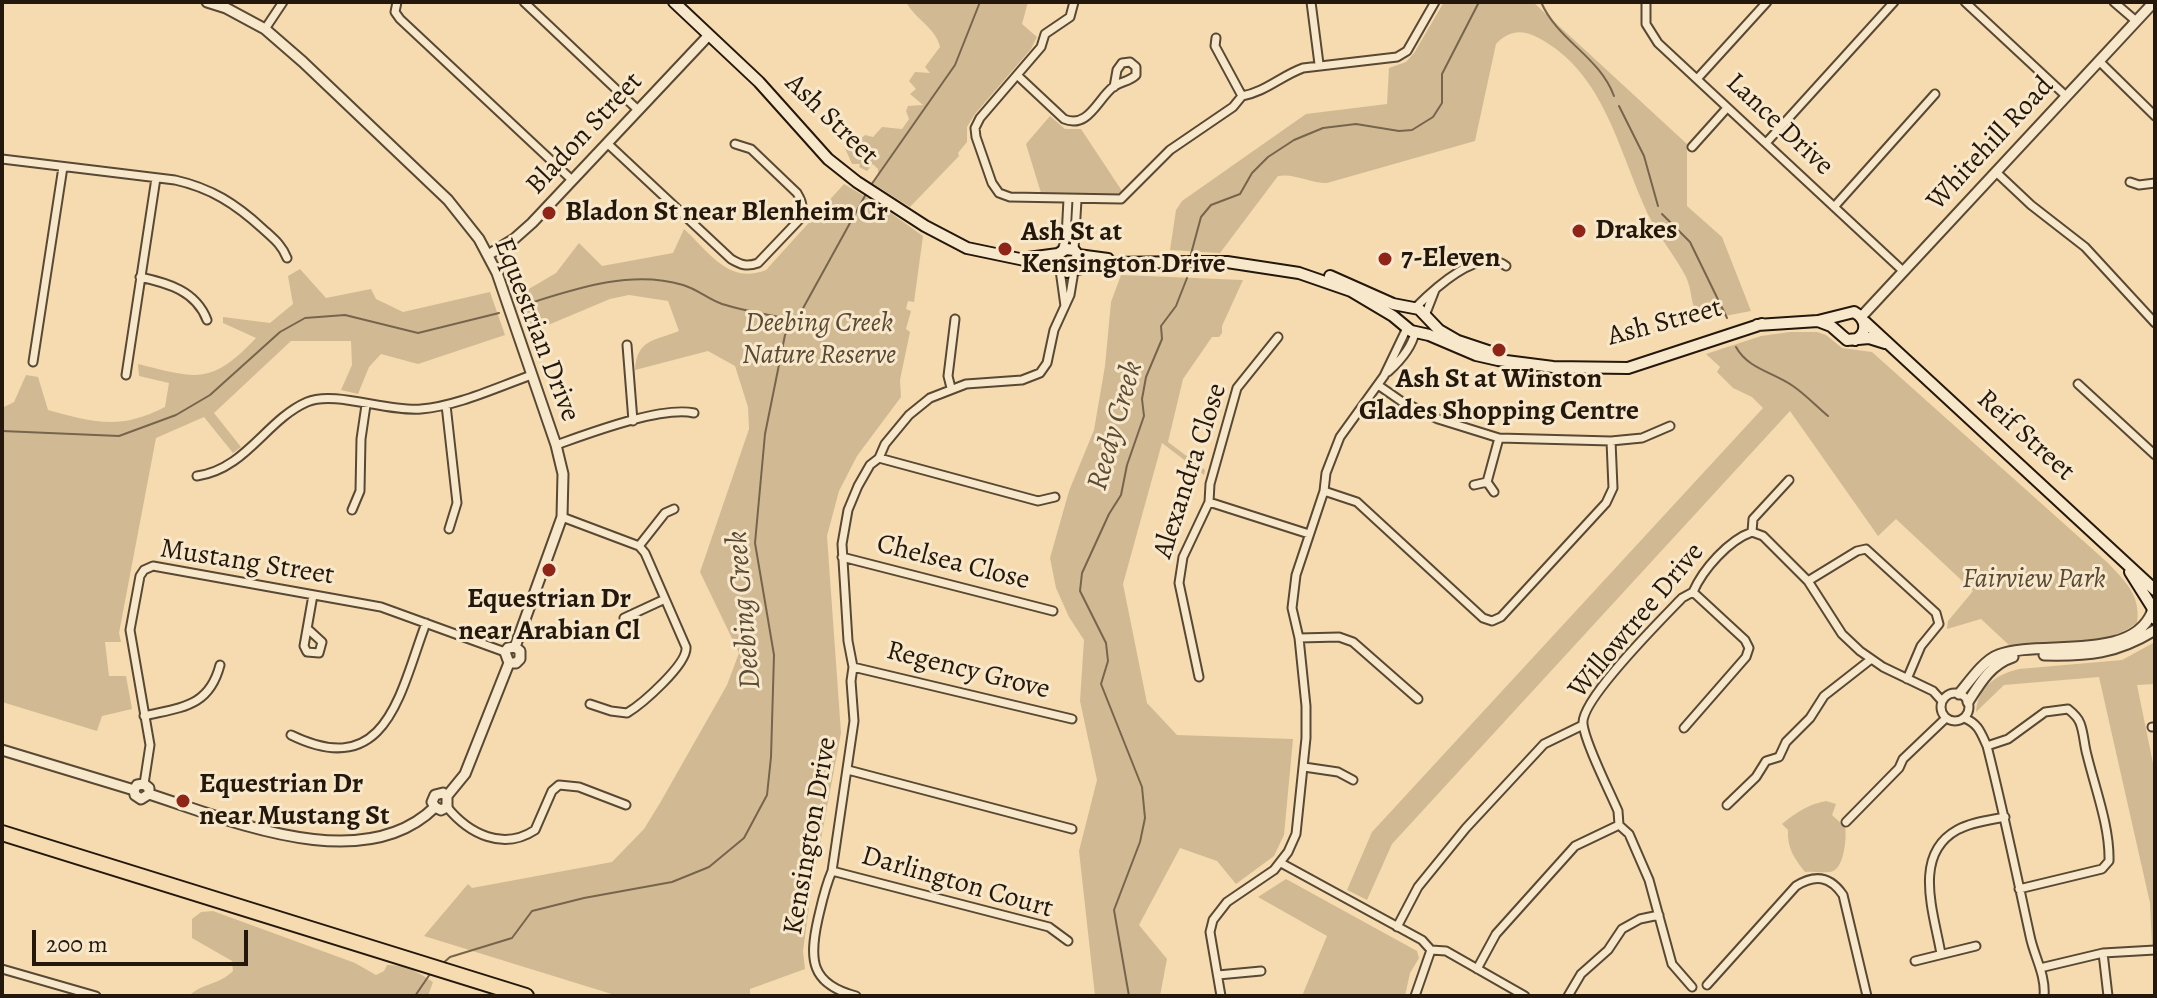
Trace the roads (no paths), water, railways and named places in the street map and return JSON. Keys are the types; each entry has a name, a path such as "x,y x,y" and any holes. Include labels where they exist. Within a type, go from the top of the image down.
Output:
{"highway":[{"path":"2,833 526,996"},
{"path":"2,839 76,862 133,875"}],"main road":[{"name":"Ash Street","path":"674,2 766,90 828,159 857,182 925,226 967,248 1059,268"},
{"name":"Ash Street","path":"1019,260 1060,252"},
{"path":"1060,252 1076,253 1079,265 1075,270 1067,272 1059,268 1060,252"},
{"name":"Ash Street","path":"1076,253 1129,263"},
{"name":"Ash Street","path":"1075,270 1092,265 1129,263 1227,262 1318,273 1420,312 1439,330 1458,341 1521,362"},
{"name":"Ash Street","path":"1299,273 1351,291 1411,329 1476,355 1581,368 1637,359 1762,324 1839,317"},
{"path":"1838,332 1836,324 1839,317 1850,311 1863,319 1864,331 1855,340"},
{"path":"1420,312 1425,328 1411,329 1404,317 1420,312"},
{"name":"Reif Street","path":"1863,319 2155,590"},
{"path":"1818,321 1847,340 1869,338 1887,344"},
{"name":"Reif Street","path":"2127,567 2154,610"}],"street":[{"name":"Equestrian Drive","path":"207,2 226,8 265,29 303,62 448,200 463,217 497,273 563,474 562,517 515,647"},
{"path":"265,29 283,2"},
{"path":"397,2 395,12 400,19 572,180"},
{"path":"524,2 638,110"},
{"path":"1074,2 1070,17 1045,34 1041,47 980,118 975,128 992,183 999,193 1010,197 1121,199 1170,150 1233,107 1242,96 1255,94 1290,73 1319,64 1397,57 1407,51 1435,2"},
{"path":"1311,2 1319,64"},
{"name":"Lance Drive","path":"1646,2 1646,24 1651,34 1902,270"},
{"path":"1697,79 1767,2"},
{"path":"1766,143 1894,2"},
{"path":"1965,2 2066,96"},
{"path":"2114,2 2136,21"},
{"name":"Whitehill Road","path":"1863,319 1902,270 2154,2"},
{"name":"Bladon Street","path":"488,255 524,231 709,35"},
{"path":"1216,38 1215,46 1242,96"},
{"path":"2099,61 2155,116"},
{"path":"1017,75 1072,123 1083,121 1114,87"},
{"path":"1834,207 1935,94"},
{"path":"1692,147 1727,108"},
{"path":"607,143 731,259 750,266 758,263 799,220 803,211 802,201 751,149 735,144"},
{"path":"2,159 197,185 239,207 283,247 287,258"},
{"path":"33,362 63,167"},
{"path":"1996,172 2031,205 2085,247 2155,323"},
{"path":"126,375 156,178"},
{"path":"2130,182 2139,185 2155,183"},
{"path":"1060,252 1066,238 1068,199"},
{"path":"1076,253 1077,200"},
{"path":"1420,312 1441,282 1483,261 1495,260 1506,266"},
{"name":"Kensington Drive","path":"1059,268 1065,306"},
{"name":"Kensington Drive","path":"856,996 834,988 823,978 813,961 812,948 825,886 832,871 854,721 853,667 842,557 848,510 870,465 879,458 885,444 909,415 930,398 966,384 1022,380 1040,373 1047,363 1054,330 1070,295 1075,270"},
{"path":"140,277 179,289 202,307 207,320"},
{"path":"951,388 948,376 955,319"},
{"path":"1221,996 1210,932 1219,909 1281,863 1296,834 1304,767 1306,706 1292,591 1324,491 1326,473 1340,437 1384,376 1404,355 1413,340 1411,329"},
{"name":"Alexandra Close","path":"1199,677 1179,583 1180,568 1209,502 1210,484 1237,388 1278,337"},
{"path":"627,345 633,421"},
{"path":"197,476 220,470 254,447 296,408 308,401 338,398 402,410 446,405 532,375"},
{"path":"2078,384 2155,455"},
{"path":"1378,385 1401,401 1438,419 1499,438 1611,441 1642,438 1670,426"},
{"path":"352,510 360,491 361,439 366,405"},
{"path":"446,405 457,503 449,529"},
{"path":"556,445 680,410 694,413"},
{"path":"1487,482 1499,438"},
{"path":"1324,491 1357,502 1483,618 1492,621 1501,617 1606,503 1613,488 1611,441"},
{"path":"879,458 1038,501 1055,497"},
{"path":"1789,480 1753,519 1752,532 1763,536 1808,581 1842,634 1870,660 1933,691 1942,701"},
{"path":"1474,485 1487,482"},
{"path":"1487,482 1494,492"},
{"path":"1209,502 1309,534"},
{"path":"639,546 665,513 674,509"},
{"path":"562,517 639,546 645,553 687,653 681,664 627,713 590,704"},
{"name":"Willowtree Drive","path":"1691,992 1672,964 1649,880 1629,834 1619,825 1618,811 1583,725 1586,708 1614,672 1682,598 1693,592 1699,579 1739,536 1752,532"},
{"path":"1808,581 1857,551 1866,549 1936,613 1939,624 1934,634 1921,646 1907,679"},
{"name":"Chelsea Close","path":"842,557 1053,611"},
{"name":"Mustang Street","path":"144,784 150,745 130,630 140,576 147,568 153,566 381,607 507,658"},
{"path":"1684,728 1746,657 1749,648 1745,640 1693,592"},
{"path":"309,630 307,624 313,595"},
{"path":"624,618 665,599"},
{"path":"1959,694 1997,655 2101,645 2137,632 2154,610"},
{"path":"291,735 331,750 346,749 376,735 393,709 426,623"},
{"path":"1968,702 1959,694 1949,694 1941,707 1946,718 1955,721 1964,718 1969,711 1968,702 1983,678 2007,659 2021,655 2100,654 2155,630"},
{"path":"1299,638 1339,637 1353,642 1418,699"},
{"path":"507,658 516,663 521,653 515,647 508,648 465,774 447,802 441,810 435,807 433,799 443,793 447,802 479,834 498,841 530,834 535,830 552,791 559,785 579,787 626,805"},
{"path":"1727,805 1756,777 1766,761 1779,757 1786,742 1810,718 1824,696 1870,660"},
{"path":"144,716 199,701 216,679 220,665"},
{"name":"Regency Grove","path":"853,667 1072,719"},
{"path":"1987,746 2008,739 2045,712 2068,709 2080,721 2087,759 2093,772 2109,861 2102,869 2019,889"},
{"path":"1846,822 1899,768 1903,759 1946,718"},
{"path":"1964,718 1973,721 1987,746 2032,945 2045,984 2044,996"},
{"path":"1397,927 1418,887 1466,828 1544,744 1583,725"},
{"path":"2,750 134,790 139,799 145,799 149,794 149,788 144,784 137,785 134,790"},
{"path":"1304,767 1338,772 1353,780"},
{"path":"848,770 1072,829"},
{"path":"149,794 303,840 329,842 389,834 408,827 435,807"},
{"path":"1941,954 1929,883 1934,852 1943,839 1960,828 2005,817"},
{"path":"1477,969 1496,934 1575,846 1619,825"},
{"path":"1281,863 1422,940 1431,950 1446,951 1525,996"},
{"name":"Darlington Court","path":"832,871 1049,927 1068,941"},
{"path":"1691,992 1697,983 1709,989 1796,886 1807,879 1822,879 1835,883 1843,895 1867,996"},
{"path":"1568,996 1581,974 1608,950 1622,929 1640,919 1659,915"},
{"path":"1915,961 1976,946"},
{"path":"1415,996 1431,950"},
{"path":"2040,968 2103,953 2155,950"},
{"path":"2103,953 2108,996"},
{"path":"2,969 96,996"},
{"path":"1218,975 1261,971"}],"waterway":[{"name":"Deebing Creek","path":"871,185 955,65 980,2"},
{"name":"Reedy Creek","path":"1191,254 1201,217 1211,205 1240,194 1252,173 1268,157 1294,140 1323,128 1356,124 1412,130 1433,117 1442,103 1442,74 1479,2"},
{"path":"1541,2 1557,28 1599,70 1614,96"},
{"path":"1619,106 1644,156 1658,206"},
{"name":"Deebing Creek","path":"441,965 450,957 512,938 532,911 672,882 709,867 744,838 767,795 771,757 774,655 755,543 765,434 785,335 796,321 866,194"},
{"path":"1662,214 1690,242 1727,318"},
{"name":"Reedy Creek","path":"1129,996 1114,910 1140,842 1145,818 1142,787 1101,684 1108,661 1106,643 1080,591 1082,573 1121,495 1127,465 1144,416 1142,399 1146,377 1162,339 1161,326 1176,306 1187,278"},
{"path":"521,306 601,284 642,279 683,285 722,304 794,320"},
{"path":"2,431 119,436 176,415 210,395 280,332 305,318 345,315 418,333 499,313"},
{"path":"1736,347 1747,360 1793,386 1828,416"},
{"name":"Deebing Creek","path":"415,996 430,974"}],"place":[{"name":"Bladon St near Blenheim Cr","path":"549,213"},
{"name":"Drakes","path":"1579,231"},
{"name":"Ash St at Kensington Drive","path":"1005,249"},
{"name":"7-Eleven","path":"1385,259"},
{"name":"Ash St at Winston Glades Shopping Centre","path":"1499,350"},
{"name":"Equestrian Dr near Arabian Cl","path":"549,570"},
{"name":"Equestrian Dr near Mustang St","path":"183,801"}],"park label":[{"name":"Deebing Creek Nature Reserve","path":"819,340"},
{"name":"Fairview Park","path":"2034,580"}]}
